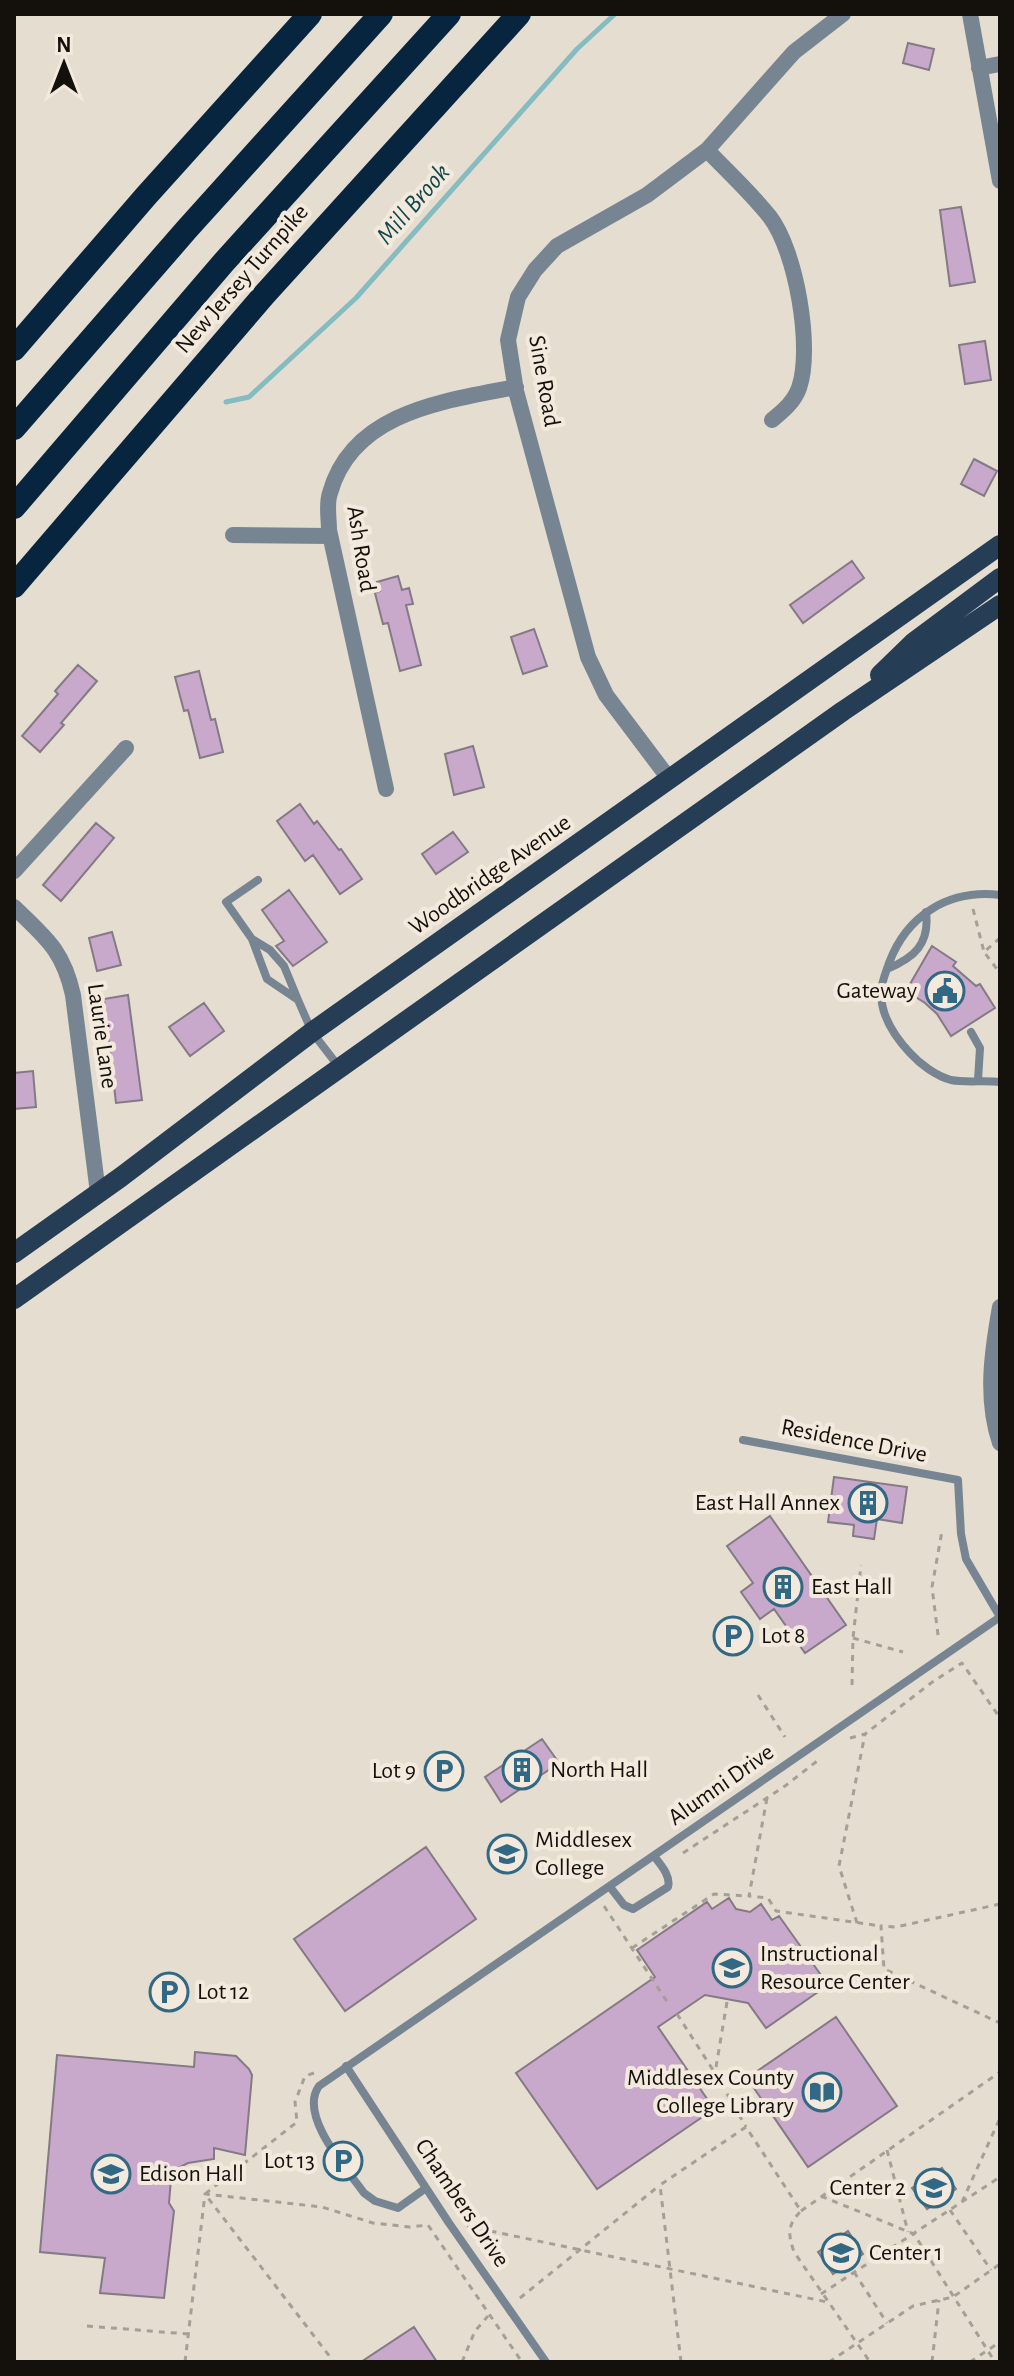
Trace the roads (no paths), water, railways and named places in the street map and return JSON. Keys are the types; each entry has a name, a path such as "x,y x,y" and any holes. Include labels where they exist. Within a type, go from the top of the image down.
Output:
{"highway":[{"path":"14,349 310,14"},
{"path":"14,428 187,229 381,14"},
{"name":"New Jersey Turnpike","path":"14,507 224,262 449,14"},
{"name":"New Jersey Turnpike","path":"14,586 264,295 519,14"}],"main road":[{"name":"Woodbridge Avenue","path":"14,1253 312,1032 1000,545"},
{"path":"843,711 914,642 1000,578"},
{"path":"14,1299 843,711 1000,605"},
{"path":"14,1315 109,1232"}],"street":[{"name":"Sine Road","path":"670,780 606,695 588,657 516,387 508,340 518,297 535,270 557,246 647,195 707,150 794,52 843,14"},
{"path":"970,14 1000,181"},
{"path":"979,68 1000,64"},
{"path":"707,150 771,219 794,270 804,358 799,388 790,404 772,420"},
{"name":"Ash Road","path":"386,789 330,536 329,495 340,467 358,444 390,420 436,403 516,387"},
{"path":"233,535 330,536"},
{"path":"14,871 126,748"},
{"name":"Laurie Lane","path":"14,907 52,944 67,967 98,1193"},
{"path":"1000,1307 990,1381 993,1420 1000,1443"}],"lane":[{"path":"258,880 226,902 252,939 267,979 298,1000"},
{"path":"1000,895 984,893 954,899 926,912 909,926 893,952 881,993 889,1025 920,1064 949,1080 1000,1082"},
{"path":"887,969 914,955 926,934 926,912"},
{"path":"252,939 270,950 284,966 312,1032 339,1067"},
{"path":"971,1032 980,1048 978,1080"},
{"name":"Residence Drive","path":"743,1440 958,1480 961,1534 966,1559 1000,1617"},
{"name":"Alumni Drive","path":"426,2188 398,2208 385,2205 364,2193 314,2117 313,2095 319,2086 1000,1617"},
{"path":"610,1887 624,1905 633,1909 668,1887 669,1882 654,1856"},
{"name":"Chambers Drive","path":"346,2066 546,2362"}],"waterway":[{"name":"Mill Brook","path":"226,402 249,397 356,298 577,49 615,14"}],"place":[{"name":"Gateway","path":"945,991"},
{"name":"East Hall Annex","path":"868,1503"},
{"name":"East Hall","path":"783,1587"},
{"name":"Lot 8","path":"733,1636"},
{"name":"North Hall","path":"522,1770"},
{"name":"Lot 9","path":"444,1771"},
{"name":"Middlesex College","path":"507,1854"},
{"name":"Instructional Resource Center","path":"732,1968"},
{"name":"Lot 12","path":"169,1992"},
{"name":"Middlesex County College Library","path":"822,2092"},
{"name":"Lot 13","path":"343,2161"},
{"name":"Edison Hall","path":"111,2174"},
{"name":"Center 2","path":"934,2188"},
{"name":"Center 1","path":"841,2253"}]}
